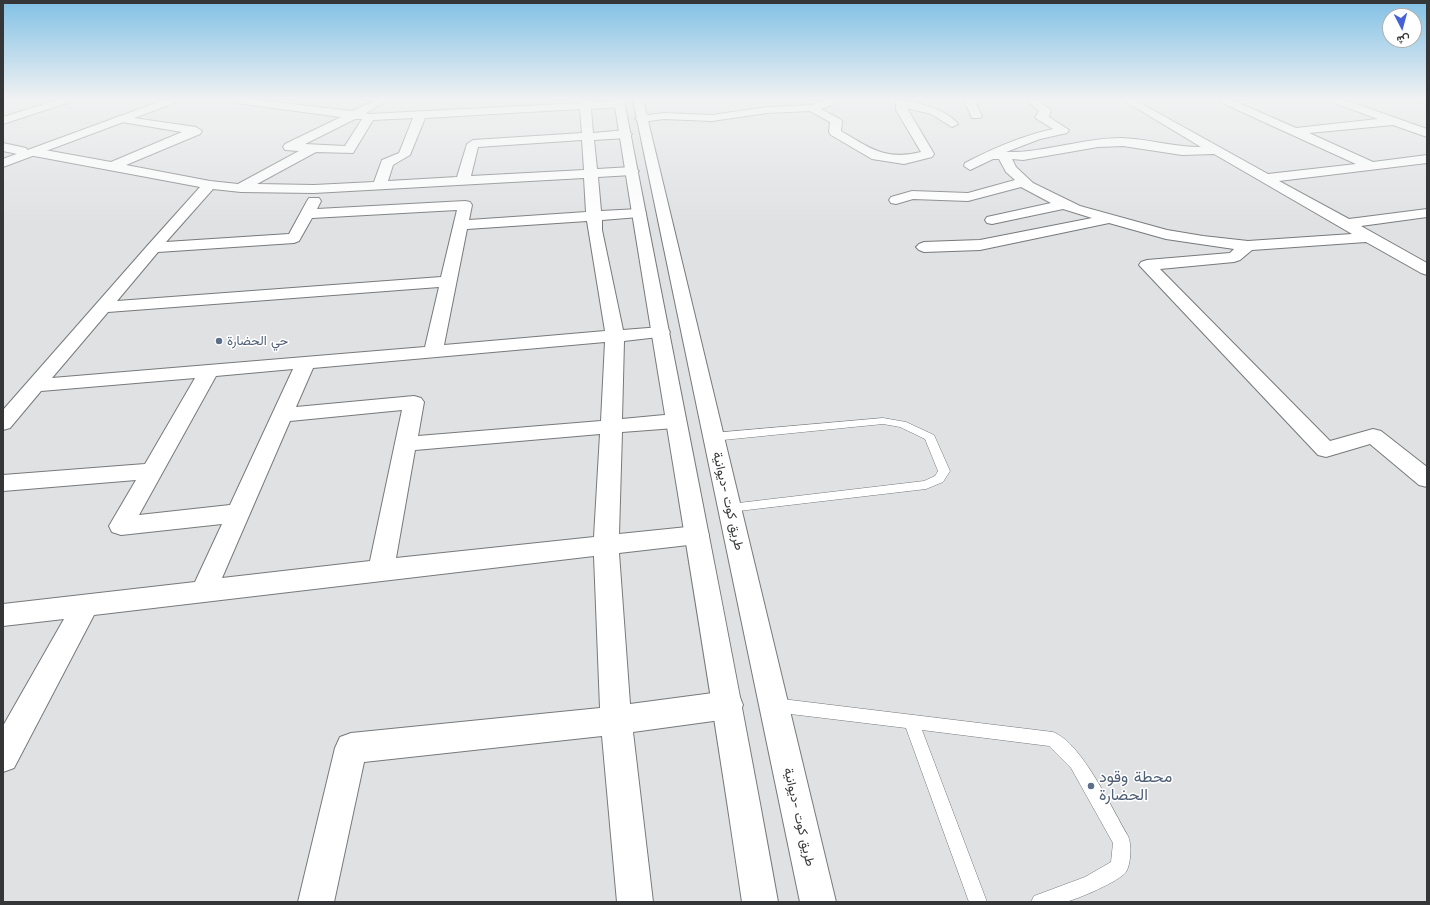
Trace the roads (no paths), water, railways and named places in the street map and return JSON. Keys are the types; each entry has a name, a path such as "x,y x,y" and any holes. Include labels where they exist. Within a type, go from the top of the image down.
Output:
{"street":[{"path":"3,164 28,151 51,142"},
{"path":"3,158 53,142"},
{"path":"111,167 169,142"},
{"path":"299,142 289,147 348,150 353,142"},
{"path":"380,185 388,163 404,155 409,142"},
{"path":"463,180 473,144 502,142"},
{"path":"588,142 595,230 615,336 606,544 616,720 635,902"},
{"path":"631,142 632,171 639,213 661,332 675,421 728,705 760,902"},
{"name":"طريق كوت -ديوانية","path":"637,142 730,508 818,902"},
{"path":"851,142 872,155 904,160 928,154 921,142"},
{"path":"970,166 1003,148 1019,142"},
{"path":"989,155 1023,156 1108,142"},
{"path":"1125,142 1182,151 1217,150"},
{"path":"1203,142 1427,270"},
{"path":"1319,142 1372,166"},
{"path":"3,147 210,185 241,188 321,188 632,171"},
{"path":"241,188 314,148"},
{"path":"1004,156 1011,169 1028,186 1064,204 1075,209 1173,236 1248,246 1370,238"},
{"path":"1267,178 1427,159"},
{"path":"896,200 912,195 968,196 1024,182"},
{"path":"3,423 153,248 210,185"},
{"path":"153,248 294,238 321,188"},
{"path":"992,220 1064,204"},
{"path":"307,214 465,205 433,352"},
{"path":"461,225 639,213"},
{"path":"1347,224 1427,213"},
{"path":"924,248 980,245 1064,229 1108,218"},
{"path":"1248,246 1234,257 1147,265 1326,450 1373,436 1427,479"},
{"path":"102,307 448,281"},
{"path":"34,386 661,332"},
{"path":"204,590 306,362"},
{"path":"209,371 121,526 238,513"},
{"path":"282,415 414,402 407,444 381,570"},
{"path":"407,444 675,421"},
{"path":"3,483 152,471"},
{"path":"3,615 204,590 697,535"},
{"path":"3,757 86,604"},
{"path":"316,902 351,748 616,720 728,705"}],"lane":[{"path":"713,437 883,421 902,424 930,437 944,471 939,479 926,485 730,508"},
{"path":"774,705 912,721 1053,740 1077,763 1122,842 1119,867 1090,884 1040,902"},
{"path":"912,721 978,902"}],"place":[{"name":"حي الحضارة","path":"219,341"},
{"name":"محطة وقود الحضارة","path":"1091,786"}]}
